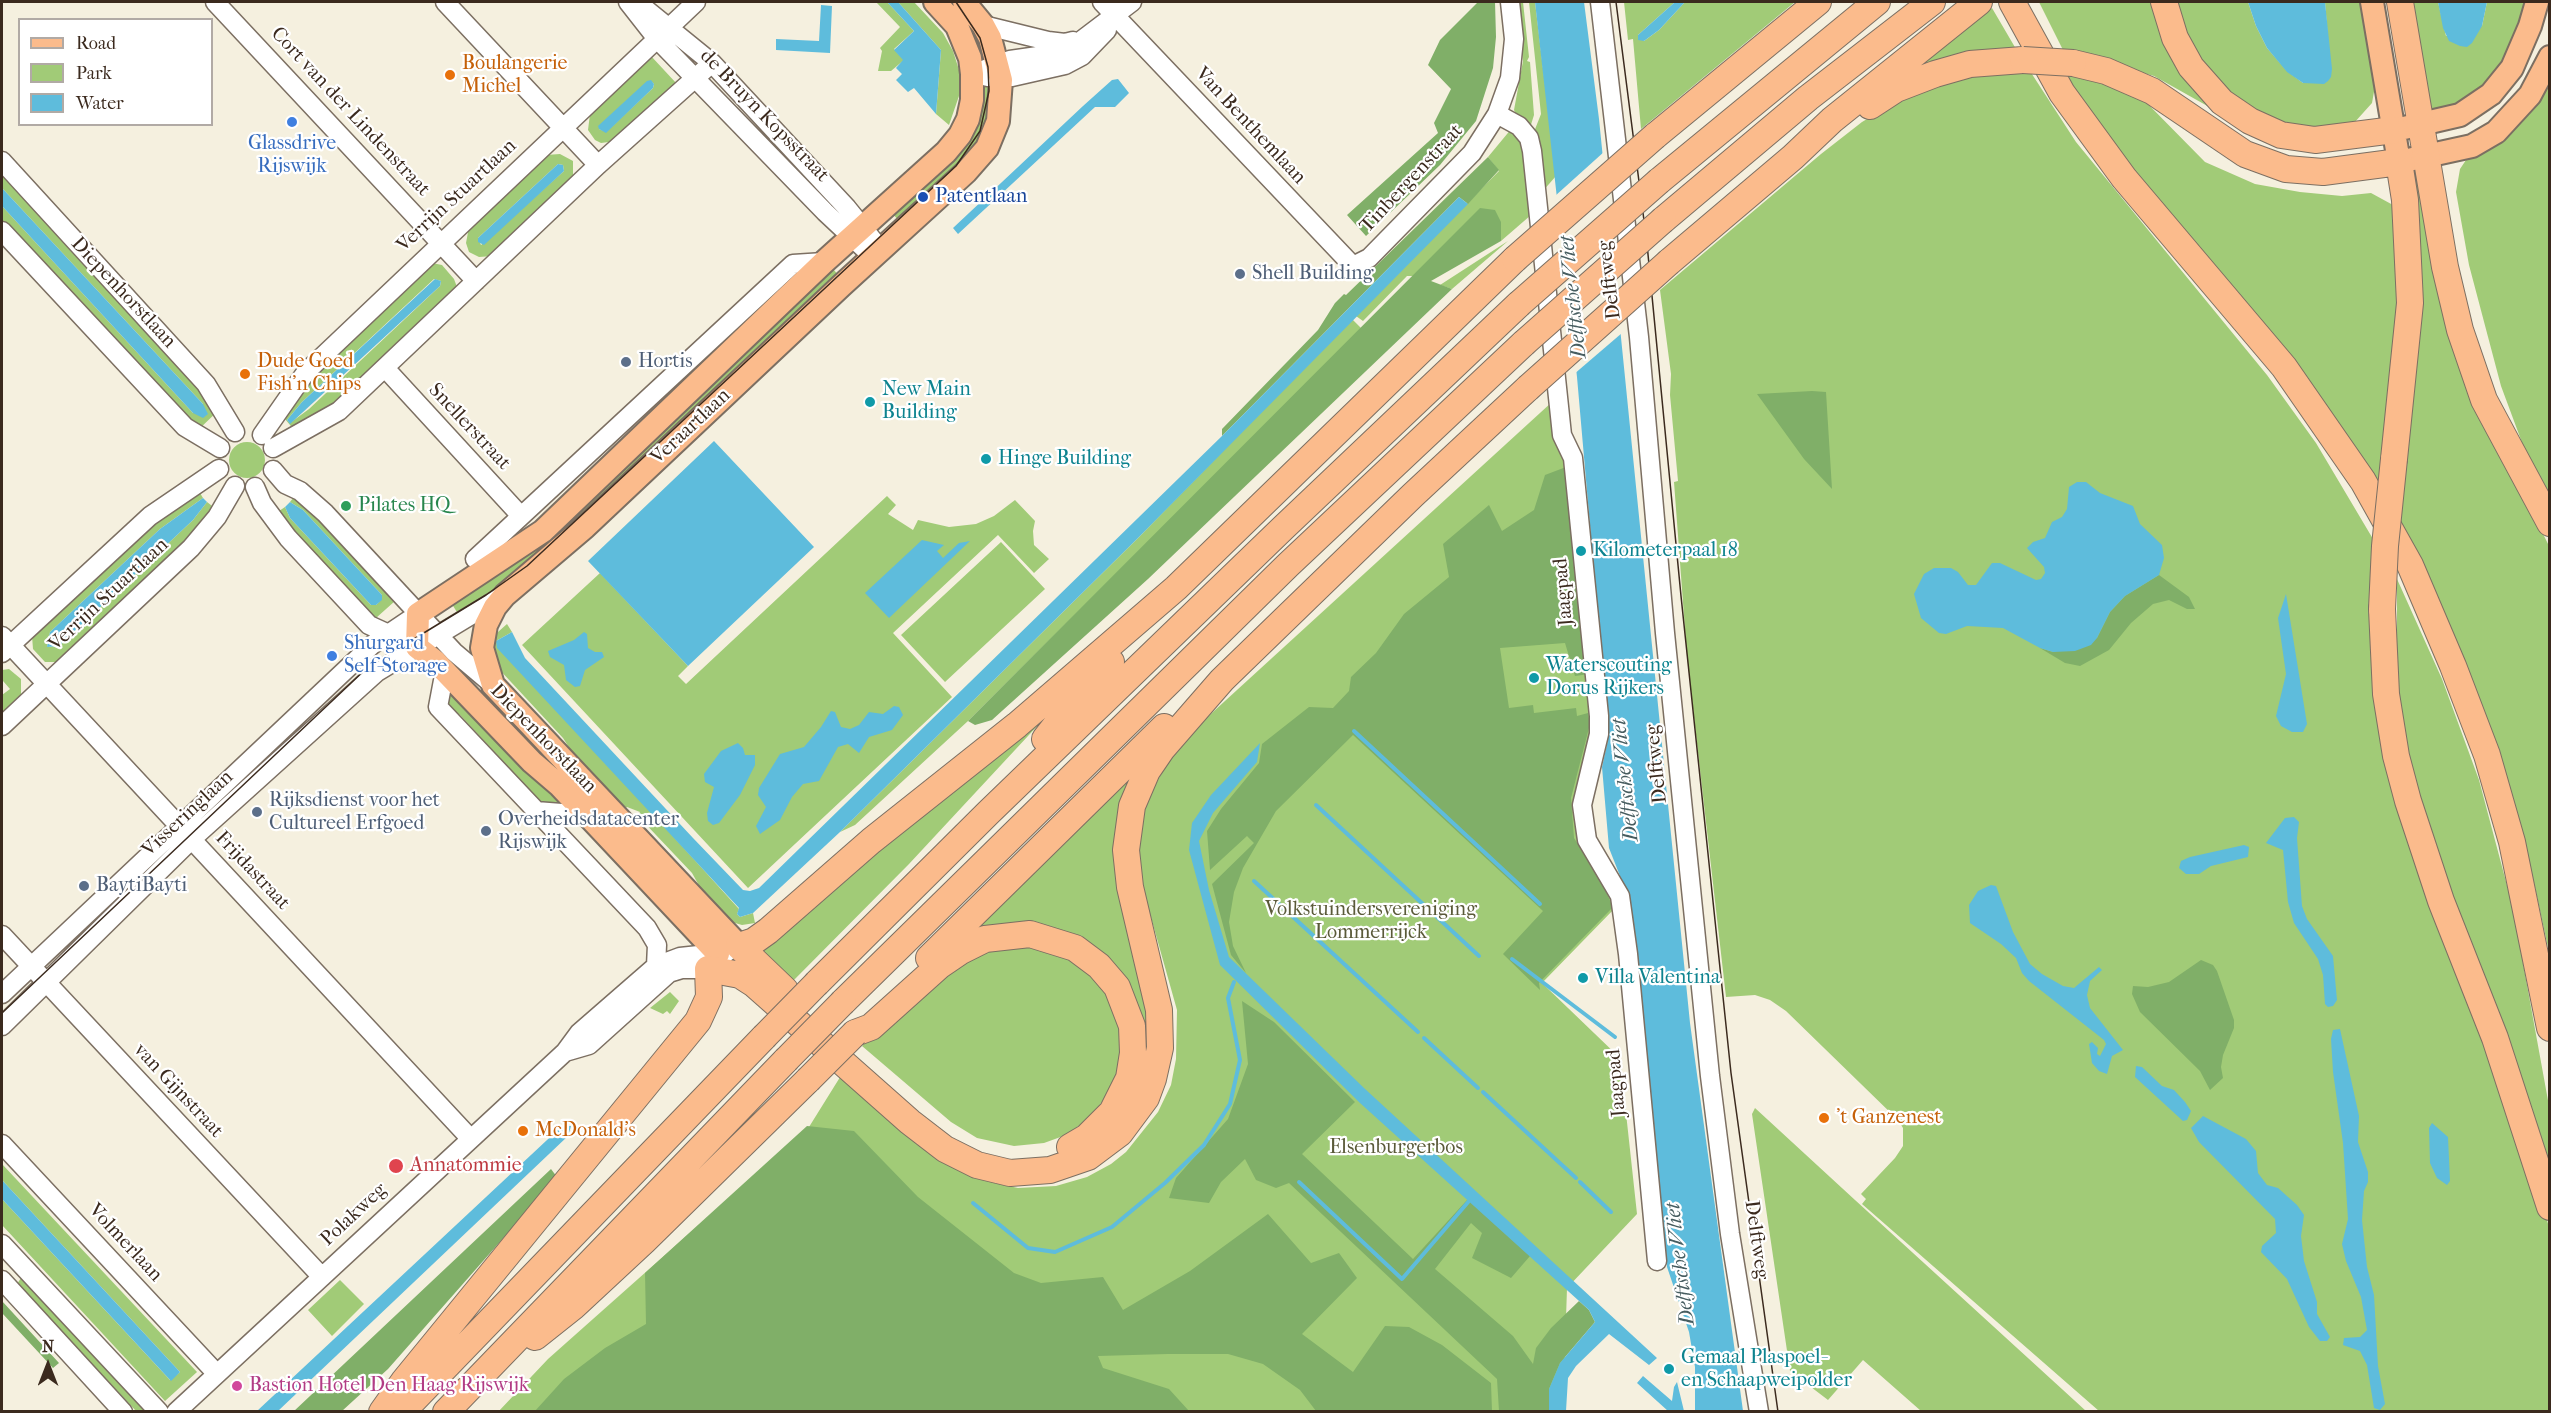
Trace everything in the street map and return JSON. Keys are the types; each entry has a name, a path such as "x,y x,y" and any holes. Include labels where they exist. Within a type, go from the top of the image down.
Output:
{"highway":[{"path":"713,951 754,941 768,932 871,841 1017,726 1176,588 1515,259 1655,136 1818,2"},
{"path":"402,1412 817,983 988,813 1282,528 1520,304 1659,181 1877,2"},
{"path":"446,1412 843,1002 1288,565 1524,343 1663,220 1808,98 1932,2"},
{"path":"468,1388 574,1306 864,1028 1171,720 1221,680 1528,388 1669,262 1793,157 1832,120 1979,2"},
{"path":"2012,2 2062,93 2124,178 2284,367 2363,481 2410,565 2453,666 2487,755 2512,842 2550,1028"},
{"path":"2164,2 2175,38 2191,67 2222,102 2250,121 2281,135 2315,140 2394,130"},
{"path":"2400,2 2445,267 2460,330 2484,400 2550,523"},
{"path":"1793,157 1839,129 1881,99 1915,81 1970,64 2023,60 2073,63 2106,71 2152,91 2245,154 2286,169 2323,172 2399,162 2405,200 2410,303 2385,546 2382,609 2386,694 2396,756 2409,801 2441,901 2495,1038 2550,1207"},
{"path":"988,813 1078,697 1176,588"},
{"path":"713,951 740,975 757,986 888,1103 945,1149 969,1162 1010,1173 1041,1172 1068,1166 1088,1157 1112,1139 1138,1111 1153,1080 1161,1031 1155,989 1130,887 1126,850 1132,806 1147,771 1162,749 1221,680"},
{"path":"713,951 869,1066 930,1118 964,1143 996,1155 1020,1158 1048,1155 1088,1137 1119,1101 1132,1064 1132,1026 1123,1000 1109,977 1075,948 1030,934 998,936 961,951 939,966 864,1028"},
{"path":"382,1412 404,1381 698,1021 709,997 713,951"}],"main road":[{"name":"Veraartlaan","path":"418,614 552,523 824,262 946,152 960,135 972,100 972,74 970,58 957,26 935,2"},
{"path":"964,2 983,25 1000,70"},
{"path":"2372,2 2399,162 2472,146 2496,132 2530,95 2550,57"},
{"path":"2394,130 2449,119 2470,110 2502,83 2521,49 2537,2"},
{"name":"Veraartlaan","path":"493,685 482,648 483,636 488,617 506,595 585,527 966,172 987,148 998,121 1000,70"},
{"path":"417,647 418,614"},
{"name":"Diepenhorstlaan","path":"417,647 445,670 532,762 560,786 713,951"},
{"name":"Diepenhorstlaan","path":"493,685 713,951"}],"street":[{"name":"Cort van der Lindenstraat","path":"215,2 476,280"},
{"path":"445,2 598,165"},
{"name":"de Bruyn Kopsstraat","path":"628,2 663,33 712,63 857,232"},
{"name":"de Bruyn Kopsstraat","path":"637,2 696,78 877,253"},
{"name":"Verrijn Stuartlaan","path":"267,441 306,372 440,241 696,2"},
{"name":"Van Benthemlaan","path":"1102,2 1353,266"},
{"path":"1000,70 1066,52 1132,2"},
{"path":"1497,114 1510,78 1514,39 1510,2"},
{"name":"Delftweg","path":"1600,2 1639,337 1665,633 1710,1076 1730,1234 1759,1412"},
{"path":"972,74 1057,67 1082,56 1106,31 1116,15"},
{"path":"983,25 1048,41 1065,43 1081,39"},
{"path":"267,441 339,411 598,165 712,63"},
{"name":"Tinbergenstraat","path":"1353,266 1368,258 1472,153 1497,114"},
{"name":"Jaagpad","path":"1497,114 1519,126 1529,138 1532,151 1562,435 1573,458 1599,716 1599,734 1582,805 1587,840 1620,896 1628,954 1657,1262"},
{"name":"Diepenhorstlaan","path":"2,161 206,384 235,432"},
{"path":"2,231 185,427 220,448"},
{"path":"475,559 793,264 824,262"},
{"name":"Snellerstraat","path":"385,368 521,516"},
{"path":"249,430 267,441 275,461 273,470 264,482 255,487 235,486 227,481 219,469 220,448 235,432 249,430"},
{"name":"Verrijn Stuartlaan","path":"4,644 150,516 219,469"},
{"name":"Diepenhorstlaan","path":"273,470 285,484 300,492 324,513 438,635 493,685"},
{"name":"Verrijn Stuartlaan","path":"2,726 191,549 217,517 235,486"},
{"name":"Diepenhorstlaan","path":"255,487 267,509 311,564 369,625 417,647"},
{"path":"517,548 521,516"},
{"name":"Veraartlaan","path":"417,647 506,595"},
{"name":"Veraartlaan","path":"389,634 418,614"},
{"name":"Visseringlaan","path":"2,994 372,645 389,634"},
{"name":"Frijdastraat","path":"4,644 192,839 469,1137"},
{"name":"Visseringlaan","path":"2,1026 192,839 377,672 417,647"},
{"path":"445,670 438,707 647,928 657,945 656,966"},
{"name":"Diepenhorstlaan","path":"536,811 587,815"},
{"name":"van Gijnstraat","path":"2,935 322,1277"},
{"name":"Polakweg","path":"176,1412 469,1137 565,1052 579,1033 656,966 675,957 713,951"},
{"name":"Polakweg","path":"565,1052 589,1045 669,973 682,969 713,951"},
{"name":"Volmerlaan","path":"2,1144 217,1374"},
{"path":"5,1255 159,1412"},
{"path":"2,1281 123,1412"}],"green space":[{"path":"876,2 887,2 914,31 894,49 904,60 891,71 878,71 882,51 880,48 900,27"},
{"path":"898,2 914,2 943,33 953,51 959,70 959,96 949,125 936,114 941,50"},
{"path":"1478,2 1495,2 1496,37 1493,68 1476,121 1440,165 1366,236 1347,215 1438,133 1434,123 1451,89 1428,65 1440,40"},
{"path":"1516,2 1523,2 1529,57 1527,61 1530,62 1534,115 1529,131 1518,119 1514,110 1523,61"},
{"path":"1529,2 1535,2 1556,176 1542,192 1532,137 1541,114"},
{"path":"1624,2 1675,2 1638,35 1644,41 1659,30 1685,2 1795,2 1641,129 1633,39 1628,40"},
{"path":"2039,2 2156,2 2211,108 2154,76 2063,50"},
{"path":"2174,2 2248,2 2267,48 2287,71 2303,83 2313,83 2331,76 2325,2 2360,2 2375,86 2372,103 2354,123 2305,129 2274,122 2219,86 2184,36"},
{"path":"2409,2 2438,2 2446,36 2482,26 2487,2 2534,2 2518,46 2477,100 2435,111 2430,107"},
{"path":"1992,8 2016,49 1907,75"},
{"path":"651,56 677,84 616,141 601,143 595,140 588,130 590,114","holes":["651,81 654,84 653,88 606,132 599,129"]},
{"path":"2028,68 2076,142 2267,375 2316,443 2376,544 2374,651 2549,1227 2549,1411 2099,1411 1862,1204 1866,1199 1861,1194 1895,1158 1903,1146 1903,1128 1898,1120 1786,1011 1770,1000 1755,995 1726,997 1687,656 1674,482 1678,481 1670,395 1671,374 1660,290 1862,122 1907,95 1946,78"},
{"path":"2056,69 2090,76 2140,96 2205,162 2255,184 2342,196 2371,193 2393,205 2401,300 2381,499"},
{"path":"2549,73 2549,497 2527,456 2501,386 2469,265 2456,192 2460,169 2466,160"},
{"path":"991,84 992,112 974,153 900,222 891,212 982,86"},
{"path":"1512,128 1522,140 1531,215 1501,241 1501,222 1414,276 1407,276 1363,321 1356,316 1499,171 1488,157"},
{"path":"560,154 573,161 573,177 493,256 479,257 469,252 466,243 469,227 546,155","holes":["558,164 563,165 564,171 481,245 478,238"]},
{"path":"1488,157 1499,170 1468,204 1459,197 1222,436 1222,429 1318,330 1335,303 1344,294 1346,295"},
{"path":"2,170 219,410 197,431 2,225 2,206 193,413 203,404 2,188"},
{"path":"2417,171 2513,473 2549,546 2549,952 2528,855 2499,758 2397,526 2409,179"},
{"path":"1480,208 1495,210 1501,222 1501,241 1431,281 1452,289 1148,579 992,720 975,725 968,721"},
{"path":"1508,241 1452,289 1440,285"},
{"path":"432,263 442,265 454,279 457,287 357,389 295,431 280,413 298,387","holes":["434,279 441,281 440,286 309,409 290,423 287,420 302,402"]},
{"path":"833,269 841,278 548,551 460,617 450,601"},
{"path":"1352,319 1362,329 968,721 855,825 840,832 1139,537"},
{"path":"1826,392 1832,489 1804,459 1757,394"},
{"name":"Elsenburgerbos","path":"1552,402 1569,467 1593,724 1574,798 1577,838 1603,879 1616,907 1542,983 1620,1058 1637,1214 1567,1288 1563,1411 498,1412 548,1359 809,1127 842,1074 968,1174 995,1183 1018,1188 1056,1186 1087,1177 1111,1164 1126,1152 1158,1112 1171,1085 1176,1059 1177,1010 1145,896 1138,853 1140,828 1149,795 1169,761 1202,722"},
{"path":"247,442 260,447 265,460 260,473 247,478 234,473 229,460 234,447"},
{"path":"1566,467 1589,674 1575,676 1565,643 1500,648 1509,708 1533,705 1534,713 1576,708 1577,716 1588,713 1590,724 1571,798 1574,838 1600,879 1613,907 1539,983 1540,990 1503,954 1543,911 1353,735 1276,811 1243,868 1234,892 1229,922 1233,946 1246,973 1231,955 1212,884 1254,843 1247,836 1210,870 1207,831 1221,809 1259,763 1262,744 1309,707 1333,708 1349,691 1351,677 1376,653 1404,614 1449,577 1443,544 1489,505 1502,531 1534,510 1545,475"},
{"path":"197,488 203,498 160,529 50,632 47,647 59,646 193,520 207,502 216,509 195,537 59,662 45,662 33,649 32,636 121,546"},
{"path":"297,493 395,601 376,618 372,620 276,513 285,507 290,518 371,605 376,605 382,595 303,510 290,502"},
{"path":"887,496 896,505 888,514 913,530 918,520 949,527 976,524 994,516 1015,500 1035,521 1034,545 1049,559 1034,573 998,535 893,633 952,697 748,888 522,645 600,573 688,666 678,676 686,684"},
{"path":"1001,542 1045,589 945,682 901,635"},
{"path":"2159,575 2189,597 2195,609 2187,609 2169,600 2153,604 2131,623 2109,650 2080,666 2065,663 2040,648 2053,652 2097,638 2110,612 2125,596"},
{"path":"2397,579 2442,679 2479,780 2513,908 2549,1106 2549,1171 2405,768 2390,668 2397,640"},
{"path":"507,624 512,632 496,641 739,909 737,914 740,917 753,913 755,923 742,925 728,921 706,898 692,873 638,816 640,812 627,807 622,811 584,771 563,738 498,668 490,639"},
{"path":"1094,665 909,864 790,984 756,955"},
{"path":"9,669 21,679 21,698 2,716 2,695 10,689 3,681 2,683 2,670"},
{"path":"447,684 572,808 538,804 533,793 507,766 504,768 498,761 500,758 460,715 449,708"},
{"path":"1131,770 1137,772 1122,811 1116,846 1117,870 1122,894 1151,988 1156,1020 1155,1059 1143,1097 1120,1129 1089,1153 1062,1164 1043,1168 1092,1145 1111,1127 1127,1105 1139,1071 1141,1054 1140,1027 1129,993 1114,971 1088,947 1064,934 1038,928 1001,927 976,934 938,957"},
{"path":"1048,943 1098,977 1119,1018 1121,1048 1118,1071 1109,1092 1091,1117 1066,1135 1044,1143 1014,1146 977,1138 951,1122 862,1046 939,971 966,953"},
{"path":"2201,960 2213,965 2217,971 2234,1020 2234,1028 2223,1055 2221,1067 2223,1078 2210,1090 2200,1071 2140,1012 2132,994 2133,986 2148,987 2169,982"},
{"path":"670,992 679,1001 670,1014 667,1011 663,1014 650,1008"},
{"path":"1242,1001 1274,1022 1355,1102 1302,1154 1413,1259 1468,1199 1530,1256 1511,1278 1472,1258 1482,1233 1471,1223 1435,1269 1513,1336 1533,1364 1536,1348 1551,1328 1579,1301 1589,1310 1595,1322 1560,1363 1549,1389 1549,1411 1499,1411 1497,1379 1289,1183 1276,1188 1256,1180 1245,1159 1221,1182 1209,1203 1169,1198 1176,1178 1228,1119 1248,1064"},
{"path":"1755,1108 2086,1411 1921,1411 1863,1360 1828,1400 1790,1371 1752,1114"},
{"path":"807,1126 854,1131 918,1197 1014,1273 1041,1283 1103,1277 1123,1310 1190,1271 1268,1214 1311,1263 1339,1253 1357,1278 1302,1334 1353,1372 1385,1326 1409,1327 1442,1345 1491,1383 1492,1411 1316,1411 1300,1390 1263,1364 1228,1354 1168,1354 1098,1356 1103,1368 1169,1389 1189,1411 535,1411 564,1379 605,1348 646,1324 645,1273"},
{"path":"2,1164 197,1372 165,1401 2,1225 2,1199 170,1380 180,1372 2,1180"},
{"path":"551,1169 557,1177 388,1369 342,1411 293,1412"},
{"path":"21,1278 146,1411 136,1411 17,1284"},
{"path":"340,1280 364,1304 332,1336 308,1310"},
{"path":"2,1301 59,1363 53,1368 2,1313"}],"water":[{"path":"887,2 898,2 941,50 936,114 914,88 908,92 896,80 902,74 896,68 903,60 894,50 914,31"},
{"name":"Delftsche Vliet","path":"1535,2 1584,2 1599,119 1690,1023 1743,1411 1695,1411 1695,1367 1689,1332 1667,1267 1642,1017 1620,876 1609,848 1602,767 1608,740 1607,720 1577,377"},
{"path":"1675,2 1685,2 1659,30 1644,41 1638,40 1638,35"},
{"path":"2248,2 2325,2 2332,69 2328,81 2324,84 2303,83 2287,72 2267,48"},
{"path":"2438,2 2487,2 2482,26 2467,47 2449,41 2443,28"},
{"path":"821,5 832,6 830,53 776,50 776,39 819,41"},
{"path":"1118,79 1129,93 1115,107 1095,107 958,234 953,228 1083,106 1112,80"},
{"path":"651,80 654,84 653,88 606,133 599,129 598,126 647,81"},
{"path":"558,164 563,165 564,171 484,245 478,242 478,238"},
{"path":"2,188 203,404 208,414 203,418 193,413 2,206"},
{"path":"1459,197 1468,204 1139,537 840,832 753,913 740,917 737,914 739,908 497,648 496,641 512,632 525,658 743,890 750,891 759,888 1222,436"},
{"path":"435,279 441,281 440,286 290,424 287,420 302,402"},
{"path":"714,441 814,547 688,666 588,561"},
{"path":"2077,482 2086,482 2100,493 2133,506 2140,524 2162,545 2164,558 2159,575 2125,596 2110,612 2091,645 2075,651 2053,652 2040,648 2003,628 1967,626 1946,634 1939,633 1921,618 1914,594 1924,574 1934,568 1951,568 1958,572 1968,585 1976,585 1992,563 2000,563 2036,580 2041,579 2045,573 2044,567 2027,548 2033,542 2045,538 2052,522 2062,517 2067,509 2069,487"},
{"path":"203,498 207,502 193,520 59,646 47,647 50,632 160,529"},
{"path":"290,502 303,510 382,595 382,600 376,605 371,605 290,518 285,507"},
{"path":"922,540 944,545 937,551 943,558 959,543 970,541 889,618 865,593"},
{"path":"2286,594 2307,724 2303,732 2292,732 2281,726 2276,716 2286,674 2278,618"},
{"path":"584,632 587,634 588,648 595,652 602,652 604,657 585,670 580,686 575,687 566,680 564,665 550,657 548,651 574,640"},
{"path":"894,706 899,707 903,715 892,730 869,737 859,753 848,744 838,747 819,781 803,784 792,797 780,820 760,834 756,826 766,807 758,795 759,788 780,754 804,747 831,711 835,712 841,727 850,729 859,725 869,712 883,714"},
{"path":"738,743 745,755 755,755 755,765 740,795 719,823 713,825 708,821 707,813 714,787 705,782 704,774 721,751"},
{"path":"1260,743 1257,762 1213,813 1199,841 1209,890 1229,957 1364,1088 1657,1358 1649,1365 1609,1334 1576,1366 1568,1378 1566,1411 1549,1411 1549,1389 1560,1363 1595,1322 1589,1310 1360,1103 1220,965 1189,850 1192,823 1211,795"},
{"path":"2294,817 2299,822 2297,838 2302,906 2307,919 2333,956 2337,1000 2333,1006 2328,1007 2325,1004 2323,975 2318,959 2294,923 2288,902 2283,850 2266,843 2285,818"},
{"path":"2244,845 2249,847 2248,857 2211,866 2199,874 2186,874 2179,868 2181,861 2190,857"},
{"path":"1991,885 1996,886 2013,932 2030,964 2042,974 2063,986 2074,988 2099,967 2102,970 2090,981 2087,995 2090,1008 2123,1050 2112,1056 2107,1074 2099,1071 2092,1063 2089,1044 2092,1042 2098,1048 2097,1054 2100,1056 2106,1044 2104,1040 2029,981 2022,973 2016,958 2001,944 1970,923 1969,905 1978,891"},
{"path":"2340,1029 2359,1116 2358,1142 2368,1172 2362,1220 2367,1267 2374,1295 2378,1366 2385,1404 2380,1410 2374,1408 2367,1365 2360,1351 2343,1345 2344,1338 2360,1337 2367,1330 2361,1297 2346,1261 2342,1244 2348,1219 2343,1143 2331,1039 2333,1030"},
{"path":"2136,1066 2142,1067 2162,1086 2174,1090 2191,1111 2187,1120 2183,1121 2135,1077"},
{"path":"2203,1116 2246,1139 2256,1151 2258,1173 2267,1185 2278,1188 2297,1205 2304,1215 2301,1236 2304,1261 2317,1302 2317,1314 2330,1337 2327,1341 2320,1341 2309,1327 2287,1279 2261,1252 2262,1246 2276,1233 2275,1219 2199,1142 2191,1128"},
{"path":"2432,1123 2448,1137 2450,1181 2447,1185 2437,1178 2430,1163 2429,1128"},
{"path":"562,1126 571,1126 568,1136 278,1411 257,1411"},
{"path":"2,1180 180,1372 171,1381 2,1199"},
{"path":"1643,1376 1672,1401 1677,1382 1684,1411 1668,1411 1637,1383"}],"pier":[{"path":"1605,151 1622,333 1573,375 1555,196"}],"waterway":[{"path":"1354,731 1540,904"},
{"path":"1316,805 1479,956"},
{"path":"1254,881 1418,1032"},
{"path":"1512,959 1615,1037"},
{"path":"973,1203 1028,1248 1055,1252 1112,1227 1165,1183 1204,1145 1230,1104 1240,1060 1228,998 1234,982"},
{"path":"1424,1038 1478,1088"},
{"path":"1483,1092 1576,1178"},
{"path":"1299,1182 1402,1279 1469,1201"},
{"path":"1580,1182 1611,1212"}],"tram line":[{"path":"2,1013 368,667 486,595 527,566 956,166 980,131 989,91 988,67 980,38 956,2"},
{"path":"1616,2 1647,244 1731,1073 1778,1412"}],"place":[{"name":"Boulangerie Michel","path":"450,75"},
{"name":"Glassdrive Rijswijk","path":"292,122"},
{"name":"Patentlaan","path":"923,197"},
{"name":"Shell Building","path":"1240,274"},
{"name":"Hortis","path":"626,362"},
{"name":"Dude Goed Fish'n Chips","path":"245,374"},
{"name":"New Main Building","path":"870,402"},
{"name":"Hinge Building","path":"986,459"},
{"name":"Pilates HQ","path":"346,506"},
{"name":"Kilometerpaal 18","path":"1581,551"},
{"name":"Shurgard Self-Storage","path":"332,656"},
{"name":"Waterscouting Dorus Rijkers","path":"1534,678"},
{"name":"Rijksdienst voor het Cultureel Erfgoed","path":"257,812"},
{"name":"Overheidsdatacenter Rijswijk","path":"486,831"},
{"name":"BaytiBayti","path":"84,886"},
{"name":"Villa Valentina","path":"1583,978"},
{"name":"'t Ganzenest","path":"1824,1118"},
{"name":"McDonald's","path":"523,1131"},
{"name":"Annatommie","path":"396,1166"},
{"name":"Gemaal Plaspoel- en Schaapweipolder","path":"1669,1369"},
{"name":"Bastion Hotel Den Haag Rijswijk","path":"237,1386"}],"park label":[{"name":"Volkstuindersvereniging Lommerrijck","path":"1371,922"}]}
